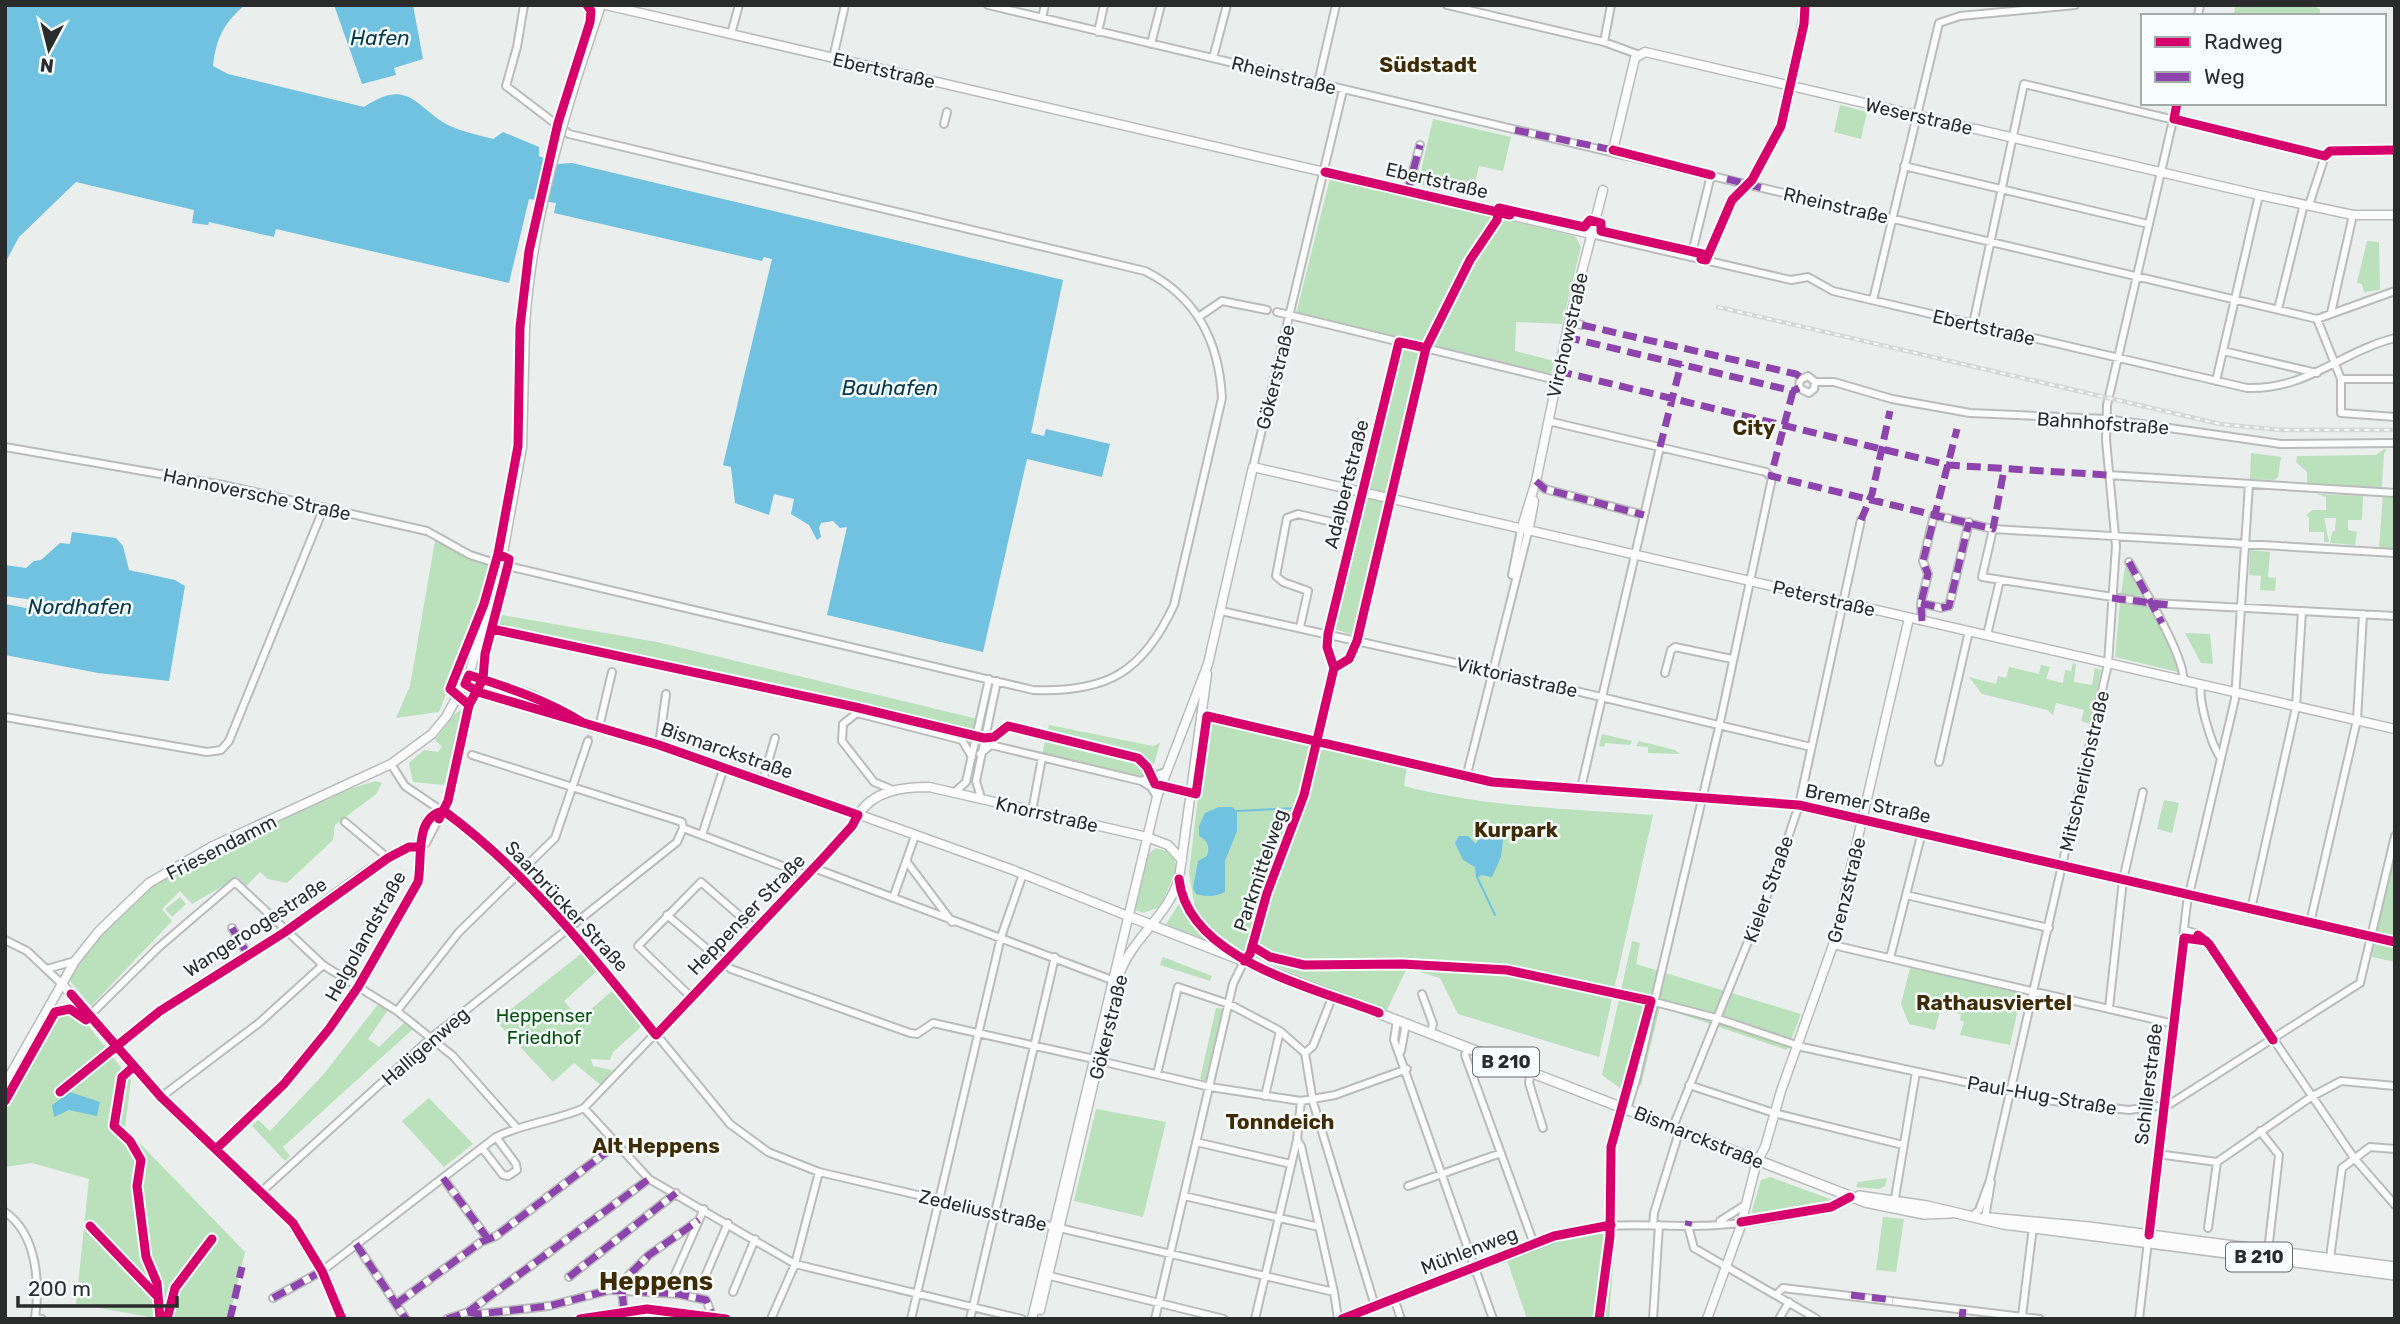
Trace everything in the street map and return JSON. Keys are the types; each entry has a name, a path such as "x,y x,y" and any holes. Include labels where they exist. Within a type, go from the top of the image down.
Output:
{"main road":[{"name":"Ebertstraße","path":"604,5 1499,210 1591,234"},
{"name":"Friesendamm","path":"5,1084 75,961 99,931 149,884 211,847 391,764 432,734 459,696 469,675 501,564 522,447 525,327 538,229 579,71 604,5"},
{"name":"Weserstraße","path":"1637,54 1650,53 2160,173 2353,215 2395,215"},
{"path":"1613,150 1637,54"},
{"name":"Virchowstraße","path":"1525,531 1569,322 1603,190"},
{"name":"Peterstraße","path":"1254,467 2395,729"},
{"name":"Gökerstraße","path":"1097,1060 1112,980 1157,797 1208,664 1254,467"},
{"name":"Grenzstraße","path":"1707,1319 1727,1266 1773,1114 1833,945 1909,618"},
{"name":"Gökerstraße","path":"1032,1319 1058,1226 1097,1060 1126,957 1171,900 1179,879 1208,664"},
{"name":"Bismarckstraße","path":"469,675 540,698 594,728 659,745 763,780 1023,874 1850,1197 1881,1203 1893,1200 2003,1224 2395,1267"},
{"name":"Bismarckstraße","path":"465,684 474,690 582,722"},
{"path":"459,696 474,690"},
{"name":"Knorrstraße","path":"897,788 929,787 955,792 1147,837 1168,845"},
{"name":"Heppenser Straße","path":"858,815 873,800 897,788"},
{"path":"1143,852 1157,845 1168,845 1179,854 1182,863"},
{"name":"Bismarckstraße","path":"1179,879 1184,902 1193,919 1244,961"},
{"path":"1108,909 1120,923 1122,938"},
{"path":"62,984 162,1097 293,1223 322,1271 342,1319"},
{"name":"Bismarckstraße","path":"1840,1193 1901,1210 1951,1213"},
{"name":"Bismarckstraße","path":"1985,1218 2004,1217 2395,1275"},
{"name":"Gökerstraße","path":"1037,1319 1049,1276 1058,1226"}],"street":[{"path":"524,5 517,47 506,86 569,134 1144,271 1171,286 1200,316 1222,301 1267,310"},
{"path":"731,34 738,5"},
{"path":"833,58 845,5"},
{"name":"Rheinstraße","path":"988,5 1343,90 1613,150 2317,319"},
{"path":"1042,18 1045,5"},
{"path":"1098,32 1104,5"},
{"path":"1152,44 1161,5"},
{"path":"1213,58 1227,5"},
{"path":"1318,83 1336,5"},
{"name":"Weserstraße","path":"1447,5 1604,42 1637,54"},
{"path":"1604,42 1611,5"},
{"path":"1791,85 1805,5"},
{"path":"1873,300 1939,23 1960,16 2075,5"},
{"path":"1973,324 2024,84 2325,156"},
{"name":"Gökerstraße","path":"1254,467 1343,90"},
{"name":"Mitscherlichstraße","path":"1985,1218 1990,1180 2108,664 2115,536 2108,475 2108,398 2177,105"},
{"path":"944,124 947,112"},
{"name":"Ebertstraße","path":"1408,190 1420,145"},
{"path":"2278,309 2306,204 2325,156 2330,151 2395,150"},
{"path":"1904,166 2148,224"},
{"path":"1691,257 1711,175"},
{"path":"2216,381 2259,195"},
{"path":"2331,313 2353,215"},
{"name":"Ebertstraße","path":"1591,234 1791,280 1808,277 1830,290 2247,388 2279,387 2318,373 2370,346 2395,338"},
{"path":"2395,292 2317,319 2341,379 2341,413 2395,417"},
{"path":"1277,312 1556,380"},
{"name":"Hannoversche Straße","path":"5,447 223,485 428,531 470,555 501,564 1033,690 1067,691 1112,680 1142,657 1161,631 1174,605 1222,398 1218,359 1200,316"},
{"path":"1569,322 1582,325"},
{"name":"Adalbertstraße","path":"1328,634 1399,342"},
{"path":"1357,641 1426,348"},
{"path":"2223,351 2318,373"},
{"path":"2341,379 2395,379"},
{"name":"Bahnhofstraße","path":"1815,382 1834,382 1892,398 1970,414 2106,419 2281,444 2395,443"},
{"path":"1548,421 1771,476 1719,726 1627,1109"},
{"path":"1581,788 1660,447"},
{"path":"2108,475 2395,493"},
{"path":"1536,481 1545,489 1644,515"},
{"name":"Schillerstraße","path":"2138,1319 2189,894 2220,757 2226,744 2235,693 2249,484"},
{"path":"5,717 211,752 226,746 324,508"},
{"path":"1304,628 1308,590 1283,582 1276,576 1287,518 1298,514 1353,527"},
{"path":"1922,621 1921,603 1928,574 1923,561 1934,514 1993,529 2395,553"},
{"name":"Kieler Straße","path":"1653,1319 1656,1225 1676,1128 1689,1084 1777,870 1799,804 1861,520"},
{"path":"1921,603 1941,608 1949,606 1969,522"},
{"path":"1993,529 1982,577 2152,603 2395,616"},
{"name":"Virchowstraße","path":"1466,778 1525,531"},
{"path":"2129,562 2185,673 2183,681"},
{"path":"1987,635 2000,580"},
{"name":"Viktoriastraße","path":"1221,611 1492,671 1811,747"},
{"path":"2251,909 2296,706 2302,611"},
{"path":"2310,923 2357,720 2363,614"},
{"path":"1939,762 1969,631"},
{"path":"1665,673 1671,650 1675,648 1732,659"},
{"path":"594,728 612,672"},
{"path":"981,798 976,781 993,680"},
{"path":"2201,685 2199,693 2211,740 2220,757"},
{"path":"659,745 666,694"},
{"name":"Helgolandstraße","path":"216,1149 284,1084 329,1029 358,987 418,882 422,865 419,847 432,816 444,811 461,752 469,705"},
{"path":"897,788 874,782 842,741 843,724 856,714 865,713 962,740 972,757"},
{"path":"1203,715 1315,742"},
{"path":"955,792 966,782 984,722"},
{"path":"763,780 775,738"},
{"path":"397,1011 459,932 555,838 588,741"},
{"path":"981,754 991,745 1141,781 1151,787 1157,797"},
{"name":"Bremer Straße","path":"1326,745 1466,778 1799,804 2395,942"},
{"path":"472,755 682,825 806,875"},
{"path":"1032,811 1042,758"},
{"name":"Saarbrücker Straße","path":"391,764 405,786 473,832 517,874 568,927 656,1035"},
{"path":"702,835 724,767"},
{"path":"1141,781 1165,772"},
{"path":"2109,1008 2123,880 2143,792"},
{"name":"Heppenser Straße","path":"273,1298 322,1271 496,1137 516,1127 565,1117 583,1108 814,868 852,826 858,815"},
{"path":"345,822 388,858"},
{"name":"Halligenweg","path":"261,1192 431,1038 677,842 682,825"},
{"path":"1890,958 1922,832"},
{"path":"893,898 915,836"},
{"path":"2163,1107 2273,1041 2360,982 2395,836"},
{"name":"Wangeroogestraße","path":"115,1046 160,1010 285,932 388,858 409,847 419,847"},
{"path":"907,862 952,922"},
{"path":"814,868 1112,980"},
{"path":"911,1319 1001,937 1023,874"},
{"path":"690,996 638,946 667,915 701,882 755,929"},
{"path":"90,1015 159,947 235,883 323,965 397,1011 453,1056 516,1127"},
{"path":"1906,895 2049,928"},
{"path":"667,915 731,969 910,1033 922,1032 933,1023 1210,1087 1301,1101 1313,1101 1407,1069"},
{"path":"232,928 248,955"},
{"path":"2184,934 2206,941 2354,1158 2395,1205"},
{"path":"5,940 27,950 62,984"},
{"path":"1833,945 2174,1024"},
{"path":"970,1319 1055,957"},
{"path":"47,969 75,961"},
{"path":"1155,1319 1233,984 1244,961"},
{"path":"162,1097 259,1023 323,965"},
{"path":"1157,1074 1172,1007 1180,987 1229,1004 1280,1031 1305,1053 1313,1101 1375,1306"},
{"path":"1305,1053 1313,1046 1333,995"},
{"path":"1422,995 1433,1024 1431,1032"},
{"name":"Paul-Hug-Straße","path":"1652,1001 1716,1018 1797,1045 1916,1072 2099,1108 2163,1107"},
{"path":"1401,1022 1401,1052 1493,1319"},
{"path":"1265,1096 1280,1031"},
{"name":"Zedeliusstraße","path":"656,1035 730,1124 768,1152 818,1171 1334,1292"},
{"path":"1468,1047 1465,1055 1534,1244"},
{"path":"1531,1071 1529,1083 1543,1128"},
{"path":"1901,1210 1893,1200 1916,1072"},
{"path":"2157,1154 2217,1162 2311,1097 2341,1081 2395,1086"},
{"path":"1689,1084 1773,1114 1903,1145"},
{"path":"1255,1319 1297,1140 1301,1101"},
{"path":"583,1108 649,1178 796,1264 1022,1319"},
{"path":"2260,1131 2279,1155 2268,1251"},
{"path":"482,1148 503,1175 508,1177 517,1170 516,1164 496,1137"},
{"path":"1297,1140 1301,1146 1340,1319"},
{"path":"1196,1142 1291,1164"},
{"path":"396,1304 496,1236 617,1144"},
{"path":"2330,1258 2341,1172 2354,1158 2370,1147 2395,1149"},
{"path":"1408,1186 1501,1153"},
{"path":"2208,1228 2217,1162"},
{"path":"771,1319 796,1264 818,1171"},
{"path":"443,1178 488,1239"},
{"path":"447,1319 468,1312 649,1178"},
{"name":"Mitscherlichstraße","path":"1972,1216 1979,1210 1990,1180"},
{"path":"1881,1203 1895,1187"},
{"path":"569,1277 676,1193"},
{"path":"1184,1196 1319,1227"},
{"name":"Mühlenweg","path":"1340,1319 1534,1244 1596,1226 1688,1226 1741,1222 1831,1207 1850,1197"},
{"path":"1716,1223 1745,1205"},
{"path":"673,1279 704,1209"},
{"path":"5,1212 20,1227 34,1264 38,1286 37,1318"},
{"path":"624,1310 621,1283 649,1255 699,1220"},
{"path":"704,1279 728,1223"},
{"path":"1688,1226 1693,1248 1817,1319"},
{"path":"2022,1317 2033,1227"},
{"path":"733,1292 755,1239"},
{"path":"356,1244 406,1319"},
{"path":"1049,1276 1224,1319"},
{"path":"1776,1294 1783,1288 2040,1319"},
{"path":"468,1312 479,1314 549,1306 610,1290 679,1294 706,1300 712,1315"},
{"path":"1394,1298 1401,1319"},
{"path":"1779,1319 1789,1302"},
{"path":"646,1309 646,1319"},
{"path":"580,1319 624,1310 646,1309 712,1315 726,1319"},
{"path":"1962,1319 1964,1309"}],"green space":[{"path":"2236,5 2311,5 2320,9 2320,14 2234,14"},
{"path":"1840,105 1867,112 1861,139 1834,132"},
{"path":"1433,119 1511,137 1503,171 1479,166 1472,196 1418,184"},
{"path":"1330,178 1575,236 1581,247 1562,324 1516,322 1515,351 1554,361 1551,374 1296,314"},
{"path":"2367,241 2379,242 2380,290 2364,292 2362,284 2357,283"},
{"path":"1400,349 1422,354 1389,495 1365,489"},
{"path":"2384,449 2387,450 2384,453 2382,488 2307,483 2307,472 2296,462 2297,456 2376,455"},
{"path":"2251,453 2281,457 2278,477 2274,480 2250,479"},
{"path":"2317,494 2363,496 2362,520 2348,520 2348,530 2357,532 2355,545 2330,543 2336,518 2324,518 2329,542 2324,542 2324,532 2309,532 2309,518 2306,515 2313,510 2326,510 2326,497"},
{"path":"1363,495 1387,501 1354,635 1331,628"},
{"path":"2383,495 2395,496 2395,549 2379,548"},
{"path":"436,535 494,565 492,578 439,712 396,718 410,686"},
{"path":"2250,550 2270,552 2268,577 2276,578 2275,591 2260,590 2261,576 2249,575"},
{"path":"2125,567 2134,573 2144,596 2121,594"},
{"path":"2120,603 2146,606 2152,610 2181,667 2178,672 2115,657"},
{"path":"502,615 657,642 978,719 975,732 853,702 840,703 773,691 499,628"},
{"path":"2185,633 2210,634 2213,664 2201,663"},
{"path":"2073,663 2076,664 2074,682 2092,685 2095,668 2101,670 2090,724 2081,721 2084,710 2056,703 2053,715 2047,710 1982,694 1969,677 1996,684 1998,676 2006,678 2009,667 2039,674 2041,665 2050,667 2046,679 2063,683 2065,670 2071,671"},
{"path":"465,707 444,785 413,782 409,763 424,750 438,752 442,747 435,740 455,714"},
{"name":"Kurpark","path":"1212,720 1407,766 1404,786 1435,793 1527,806 1653,815 1599,1057 1458,1014 1440,978 1407,968 1386,1012 1245,953 1205,924 1195,908 1189,872 1207,723"},
{"path":"1049,725 1153,746 1160,743 1149,781 1114,772 1111,768 1110,771 1042,754"},
{"path":"1602,734 1632,741 1630,745 1605,743 1604,747 1599,746"},
{"path":"1639,741 1675,750 1680,754 1648,753 1648,747 1636,746"},
{"path":"376,781 382,783 376,794 335,825 333,840 287,883 268,879 260,872 246,886 238,877 192,904 180,891 162,909 172,921 91,1006 70,981 78,961 109,922 151,885 199,856 250,832 338,794"},
{"path":"2164,800 2179,803 2172,833 2157,829"},
{"path":"2395,840 2395,939 2371,933"},
{"path":"1156,848 1172,853 1177,869 1160,907 1143,913 1135,910 1138,885 1146,859"},
{"path":"180,897 186,904 172,917 165,909"},
{"path":"1180,902 1188,919 1225,951 1165,926"},
{"path":"1632,941 1640,943 1636,964 1801,1014 1787,1050 1660,1007 1641,1085 1620,1088 1602,1075"},
{"path":"2375,941 2395,945 2395,962 2372,957"},
{"name":"Heppenser Friedhof","path":"582,953 598,970 564,1001 580,1019 613,990 642,1026 613,1052 610,1060 591,1059 593,1066 612,1070 602,1086 574,1063 553,1082 496,1021"},
{"path":"1163,957 1212,976 1210,981 1160,965"},
{"path":"1910,968 2022,991 2010,1045 1960,1035 1964,1022 1960,1020 1961,1014 1940,1010 1935,1030 1909,1024 1901,1004"},
{"path":"379,1003 388,1010 368,1039 379,1047 405,1022 413,1029 283,1147 290,1156 285,1161 252,1126 258,1120 270,1131 323,1075"},
{"path":"1216,1008 1225,1009 1209,1082 1200,1079"},
{"path":"63,1011 75,1011 82,1018 131,1080 125,1128 245,1252 229,1319 161,1319 76,1304 89,1179 32,1163 5,1167 5,1108 33,1058 33,1052 56,1015"},
{"path":"429,1098 473,1144 444,1167 402,1121"},
{"path":"1096,1109 1166,1122 1143,1217 1074,1201"},
{"path":"1770,1177 1833,1200 1751,1214 1761,1180"},
{"path":"1887,1178 1885,1186 1879,1189 1856,1187 1858,1182"},
{"path":"1883,1217 1904,1219 1896,1272 1876,1270"},
{"path":"1596,1227 1616,1227 1609,1319 1527,1319 1506,1257"}],"water":[{"name":"Bauhafen","path":"5,5 245,5 226,25 216,47 213,66 228,74 364,107 392,94 402,95 412,98 450,126 493,139 503,132 539,147 539,156 558,164 572,163 1063,280 1031,433 1044,436 1046,429 1110,444 1102,477 1027,459 983,652 827,615 847,527 840,528 833,521 821,523 821,537 817,540 809,525 791,514 794,499 774,494 769,515 735,503 731,467 723,465 772,259 764,257 762,261 554,213 556,203 529,199 509,283 276,229 274,237 209,222 208,225 192,223 194,210 76,182 19,237 5,263"},
{"name":"Hafen","path":"334,5 413,5 423,59 394,68 396,75 362,84"},
{"name":"Nordhafen","path":"72,532 116,538 123,546 129,570 175,580 185,586 169,681 98,673 5,655 5,565 26,568 34,561 41,560 60,543 70,544"},
{"path":"1219,807 1232,807 1237,811 1237,831 1225,861 1225,892 1214,896 1200,895 1196,894 1193,888 1198,861 1207,856 1208,844 1199,836 1199,826 1205,813"},
{"path":"1487,834 1503,839 1501,857 1492,877 1481,875 1476,879 1475,867 1463,860 1455,843 1459,836 1468,836 1476,844 1479,837"},
{"path":"70,1092 100,1102 97,1116 69,1110 54,1117 52,1105"}],"pier":[{"path":"5,596 33,600 31,609 5,604"}],"waterway":[{"path":"1237,811 1297,808"},
{"path":"1478,879 1495,915"}],"tunnel":[{"path":"588,741 591,732"}],"railway":[{"path":"1718,307 2220,424 2281,430 2395,430"}],"marked path":[{"path":"1515,130 1613,150"},
{"path":"1408,190 1420,145"},
{"path":"1727,179 1766,189"},
{"path":"1582,325 1796,374 1802,378"},
{"path":"1566,337 1793,391 1799,388"},
{"path":"1660,447 1681,364"},
{"path":"1558,371 1948,465 2108,475"},
{"path":"1793,391 1771,476 1993,529 2004,470"},
{"path":"1861,520 1872,494 1890,411"},
{"path":"1922,621 1921,603 1928,574 1923,561 1957,429"},
{"path":"1536,481 1545,489 1644,515"},
{"path":"1921,603 1941,608 1949,606 1969,522"},
{"path":"2129,562 2162,623"},
{"path":"2112,598 2169,605"},
{"path":"232,928 248,955"},
{"path":"396,1304 481,1242 496,1236 617,1144"},
{"path":"443,1178 488,1239"},
{"path":"447,1319 468,1312 649,1179"},
{"path":"569,1277 676,1193"},
{"path":"624,1310 621,1283 649,1255 699,1220"},
{"path":"1688,1226 1689,1221"},
{"path":"356,1244 406,1319"},
{"path":"230,1319 242,1267"},
{"path":"273,1298 322,1271"},
{"path":"468,1312 479,1314 549,1306 610,1290 679,1294 706,1300 712,1315"},
{"path":"1851,1295 1893,1300"},
{"path":"1962,1319 1963,1309"}],"cycle path":[{"path":"469,705 450,689 484,604 498,554 518,446 520,327 529,251 558,123 590,22 591,11 587,5"},
{"path":"1701,259 1706,260 1732,200 1752,180 1781,126 1804,24 1805,5"},
{"path":"2177,105 2174,119 2325,156 2330,151 2395,150"},
{"path":"1613,150 1711,175"},
{"path":"1325,172 1510,215"},
{"path":"1334,668 1349,659 1357,641 1426,348 1470,260 1497,220 1499,208 1584,227 1590,220 1601,223 1601,231 1707,255"},
{"path":"1334,668 1327,647 1328,634 1399,342 1426,348"},
{"path":"439,819 448,801 469,705 483,679 485,654 509,559 498,554"},
{"path":"492,629 855,707 984,738 994,737 1008,726 1138,758 1147,767 1155,784 1196,794 1207,716 1492,782 1799,805 2395,942"},
{"name":"Parkmittelweg","path":"1244,961 1250,954 1267,893 1304,795 1334,668"},
{"path":"444,811 503,860 530,887 656,1035 824,857 852,826 858,815 659,745 478,692 465,684 469,675 541,701 582,722"},
{"path":"216,1149 284,1084 329,1029 358,987 418,882 423,830 434,815 444,811"},
{"path":"60,1092 160,1011 285,932 388,858 409,847 419,847"},
{"path":"1179,879 1188,907 1205,931 1229,950 1290,981 1379,1013"},
{"path":"2198,935 2209,944 2273,1040"},
{"path":"2149,1235 2184,938 2206,941"},
{"name":"Parkmittelweg","path":"1252,946 1270,957 1304,965 1402,964 1507,970 1651,1001 1611,1147 1610,1236 1599,1319"},
{"path":"71,994 161,1097 293,1223 322,1271 342,1319"},
{"path":"5,1101 55,1012 70,1009 86,1020"},
{"path":"133,1067 122,1077 114,1126 130,1141 141,1160 137,1186 146,1257 157,1283 160,1319"},
{"path":"1741,1222 1831,1207 1850,1197"},
{"path":"1342,1319 1554,1236 1611,1225"},
{"path":"90,1226 156,1295"},
{"path":"167,1319 175,1288 212,1239"},
{"path":"580,1319 647,1309 726,1319"}],"district":[{"name":"Südstadt","path":"1428,65"},
{"name":"City","path":"1754,428"},
{"name":"Kurpark","path":"1516,830"},
{"name":"Rathausviertel","path":"1994,1003"},
{"name":"Tonndeich","path":"1280,1122"},
{"name":"Alt Heppens","path":"656,1146"},
{"name":"Heppens","path":"656,1281"}]}
